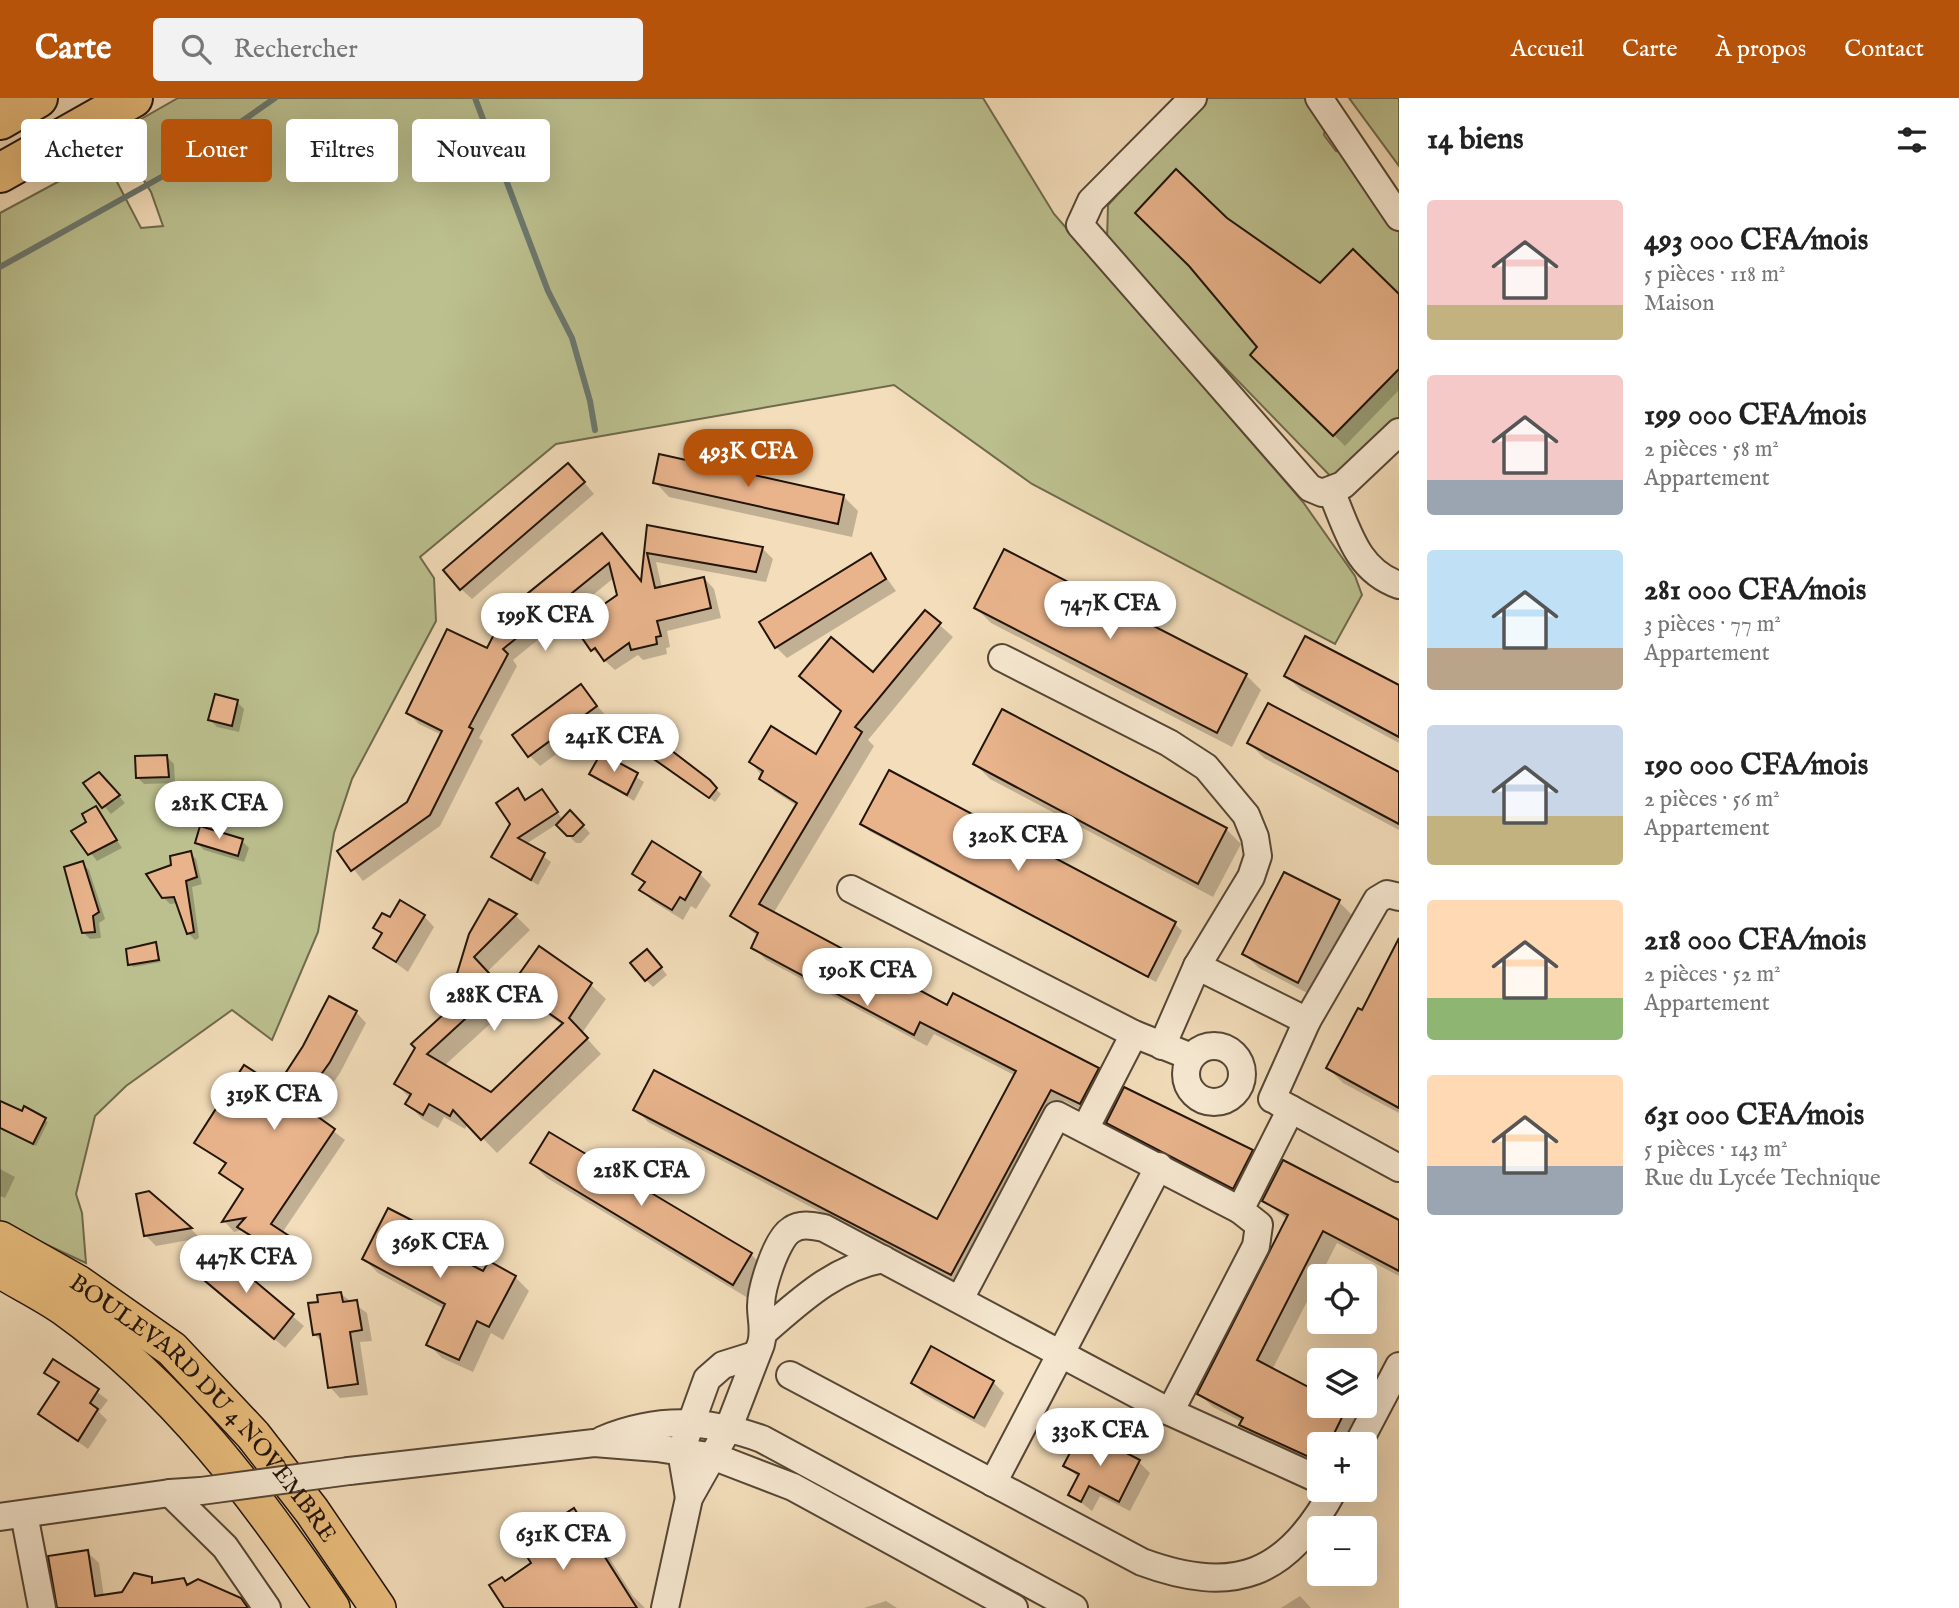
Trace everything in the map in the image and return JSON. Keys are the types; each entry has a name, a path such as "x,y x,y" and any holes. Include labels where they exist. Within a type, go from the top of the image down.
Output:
{"highway":[{"path":"0,120 38,98"},
{"path":"0,173 133,98"}],"main road":[{"name":"BOULEVARD DU 4 NOVEMBRE","path":"0,1238 78,1283 172,1349 253,1435 313,1511 378,1608"},
{"name":"BOULEVARD DU 4 NOVEMBRE","path":"0,1270 73,1314 162,1391 222,1455 280,1532 332,1608"}],"street":[{"path":"1193,98 1091,201 1080,225 1310,488 1322,493 1343,485 1399,432"},
{"path":"1319,98 1399,217"},
{"path":"1331,491 1361,561 1381,578 1399,585"},
{"path":"1002,658 1169,743 1197,761 1228,790 1246,816 1258,856 1251,877 1197,966 1162,1046"},
{"path":"851,889 1134,1034 1189,1056"},
{"path":"1240,1210 1282,1104 1307,1021 1377,901 1387,894 1399,897"},
{"path":"1197,966 1307,1021"},
{"path":"1085,1129 1134,1034"},
{"path":"1202,1048 1224,1048 1234,1055 1241,1065 1241,1086 1232,1097 1222,1101 1209,1100 1193,1093 1185,1081 1184,1069 1189,1056 1202,1048"},
{"path":"1241,1086 1282,1104 1399,1168"},
{"path":"960,1298 1057,1115 1159,1166 1240,1210 1259,1225 1256,1246 1170,1412"},
{"path":"993,1483 1159,1166"},
{"path":"665,1608 689,1498 715,1457 744,1395 759,1344 761,1304 773,1259 782,1240 791,1230 806,1225 824,1228 1170,1412 1307,1474"},
{"path":"689,1498 681,1451 707,1379 723,1365 759,1344 814,1289 845,1271 883,1259"},
{"path":"1364,1432 1399,1366"},
{"path":"790,1375 1142,1562 1180,1576 1216,1580 1253,1573 1276,1560 1298,1542 1327,1502"},
{"path":"594,1443 629,1428 690,1422 729,1427 762,1439 1074,1608"},
{"path":"42,1608 12,1516 170,1493 594,1443 715,1457 793,1487 1014,1608"},
{"path":"170,1493 226,1547 267,1608"}],"green space":[{"path":"178,98 983,98 1054,214 1303,502 1355,576 1362,595 1335,644 1032,484 894,385 556,444 420,557 434,578 436,621 352,779 334,833 318,932 272,1040 232,1010 126,1086 95,1116 76,1194 82,1213 86,1263 0,1223 0,213 58,182 117,182 141,228 163,226 145,182 147,182 147,119 141,119"},
{"path":"1208,98 1311,98 1327,121 1324,135 1336,151 1350,153 1399,224 1399,426 1340,486 1113,252 1107,240 1108,205"},
{"path":"1349,98 1399,98 1399,166"}],"building":[{"path":"1176,169 1227,218 1320,283 1353,249 1399,294 1399,369 1333,436 1250,355 1257,347 1189,266 1135,213"},
{"path":"659,454 844,495 838,524 653,483"},
{"path":"568,463 585,482 460,590 443,570"},
{"path":"647,525 763,547 756,572 647,553 655,588 704,577 711,608 657,621 661,636 656,637 657,644 631,650 629,643 604,661 595,648 591,651 580,635 594,620 590,614 617,595 609,563 503,649 508,654 469,727 473,729 430,815 351,871 337,851 407,802 442,731 406,713 447,629 487,648 506,611 602,533 641,581"},
{"path":"1004,549 1247,674 1217,733 974,608"},
{"path":"871,553 886,579 775,648 759,622"},
{"path":"925,610 941,623 855,727 862,732 759,904 947,1005 953,993 1099,1068 1080,1104 1051,1090 951,1275 633,1110 654,1070 937,1219 1016,1071 920,1022 914,1035 751,948 758,933 730,916 797,803 759,779 763,771 749,762 771,726 816,754 841,711 799,676 831,637 873,672"},
{"path":"1305,636 1399,685 1399,737 1284,676"},
{"path":"581,684 597,706 528,757 512,735"},
{"path":"215,694 238,700 232,726 208,720"},
{"path":"1268,703 1399,772 1399,824 1247,743"},
{"path":"1002,709 1227,828 1198,884 973,764"},
{"path":"659,741 710,780 717,788 709,798 648,755"},
{"path":"601,753 638,773 627,795 589,774"},
{"path":"167,755 169,777 136,778 135,756"},
{"path":"889,770 1176,922 1148,977 860,824"},
{"path":"99,772 120,795 102,808 83,783"},
{"path":"187,785 202,785 203,813 188,813"},
{"path":"518,788 525,800 542,789 558,812 518,838 545,853 531,880 491,857 510,824 496,803"},
{"path":"96,806 117,840 88,855 71,831 86,822 82,814"},
{"path":"570,810 584,825 573,836 567,836 556,825"},
{"path":"200,826 243,839 238,856 195,843"},
{"path":"652,841 701,872 685,900 680,897 672,910 639,890 645,882 632,874"},
{"path":"191,851 197,877 186,881 194,932 187,934 174,897 162,898 146,874 171,865 170,856"},
{"path":"83,861 99,912 93,916 95,932 82,933 64,867"},
{"path":"1284,872 1340,900 1298,983 1242,954"},
{"path":"489,899 517,914 474,957 501,986 427,1054 491,1092 563,1023 530,1000 534,994 515,980 539,946 592,983 569,1018 588,1038 481,1140 453,1110 450,1116 429,1104 423,1115 405,1104 411,1094 394,1084 415,1048 411,1044 445,1013 469,934"},
{"path":"400,900 425,915 396,962 373,948 382,933 373,928 382,913 390,917"},
{"path":"1399,938 1399,1108 1326,1068 1358,1008 1362,1010"},
{"path":"156,942 159,960 128,965 126,949"},
{"path":"647,949 662,967 645,981 630,963"},
{"path":"329,996 357,1011 330,1062 300,1104 335,1129 271,1224 300,1243 289,1260 237,1227 245,1218 222,1222 243,1189 219,1173 226,1163 194,1143 244,1065 277,1086 303,1046"},
{"path":"1124,1087 1253,1150 1233,1189 1106,1123"},
{"path":"0,1101 22,1111 24,1106 46,1118 33,1144 0,1128"},
{"path":"549,1132 752,1253 733,1285 530,1163"},
{"path":"1283,1160 1399,1220 1399,1271 1323,1231 1257,1360 1307,1386 1307,1418 1342,1418 1335,1432 1307,1432 1307,1456 1239,1425 1243,1418 1197,1394 1288,1215 1262,1201"},
{"path":"149,1191 192,1228 144,1236 136,1194"},
{"path":"388,1208 427,1228 422,1238 429,1243 483,1271 489,1261 516,1276 489,1327 477,1321 459,1360 426,1345 445,1304 362,1259"},
{"path":"218,1250 294,1314 274,1339 198,1275"},
{"path":"341,1292 343,1302 357,1300 362,1330 350,1332 358,1384 328,1388 320,1334 313,1335 308,1303 318,1302 317,1295"},
{"path":"931,1346 994,1381 974,1418 911,1383"},
{"path":"53,1359 99,1389 90,1403 98,1409 78,1441 38,1414 59,1382 44,1373"},
{"path":"1082,1430 1140,1460 1119,1502 1089,1486 1081,1502 1068,1495 1079,1474 1063,1466"},
{"path":"574,1508 637,1608 504,1608 489,1585 502,1577 505,1581 531,1563 519,1544"},
{"path":"88,1550 95,1596 122,1592 134,1573 152,1577 152,1583 184,1578 187,1585 198,1579 241,1598 248,1608 57,1608 48,1556"}],"waterway":[{"path":"0,267 165,175 275,98"},
{"path":"475,98 548,291 572,338 590,401 595,430"}]}
